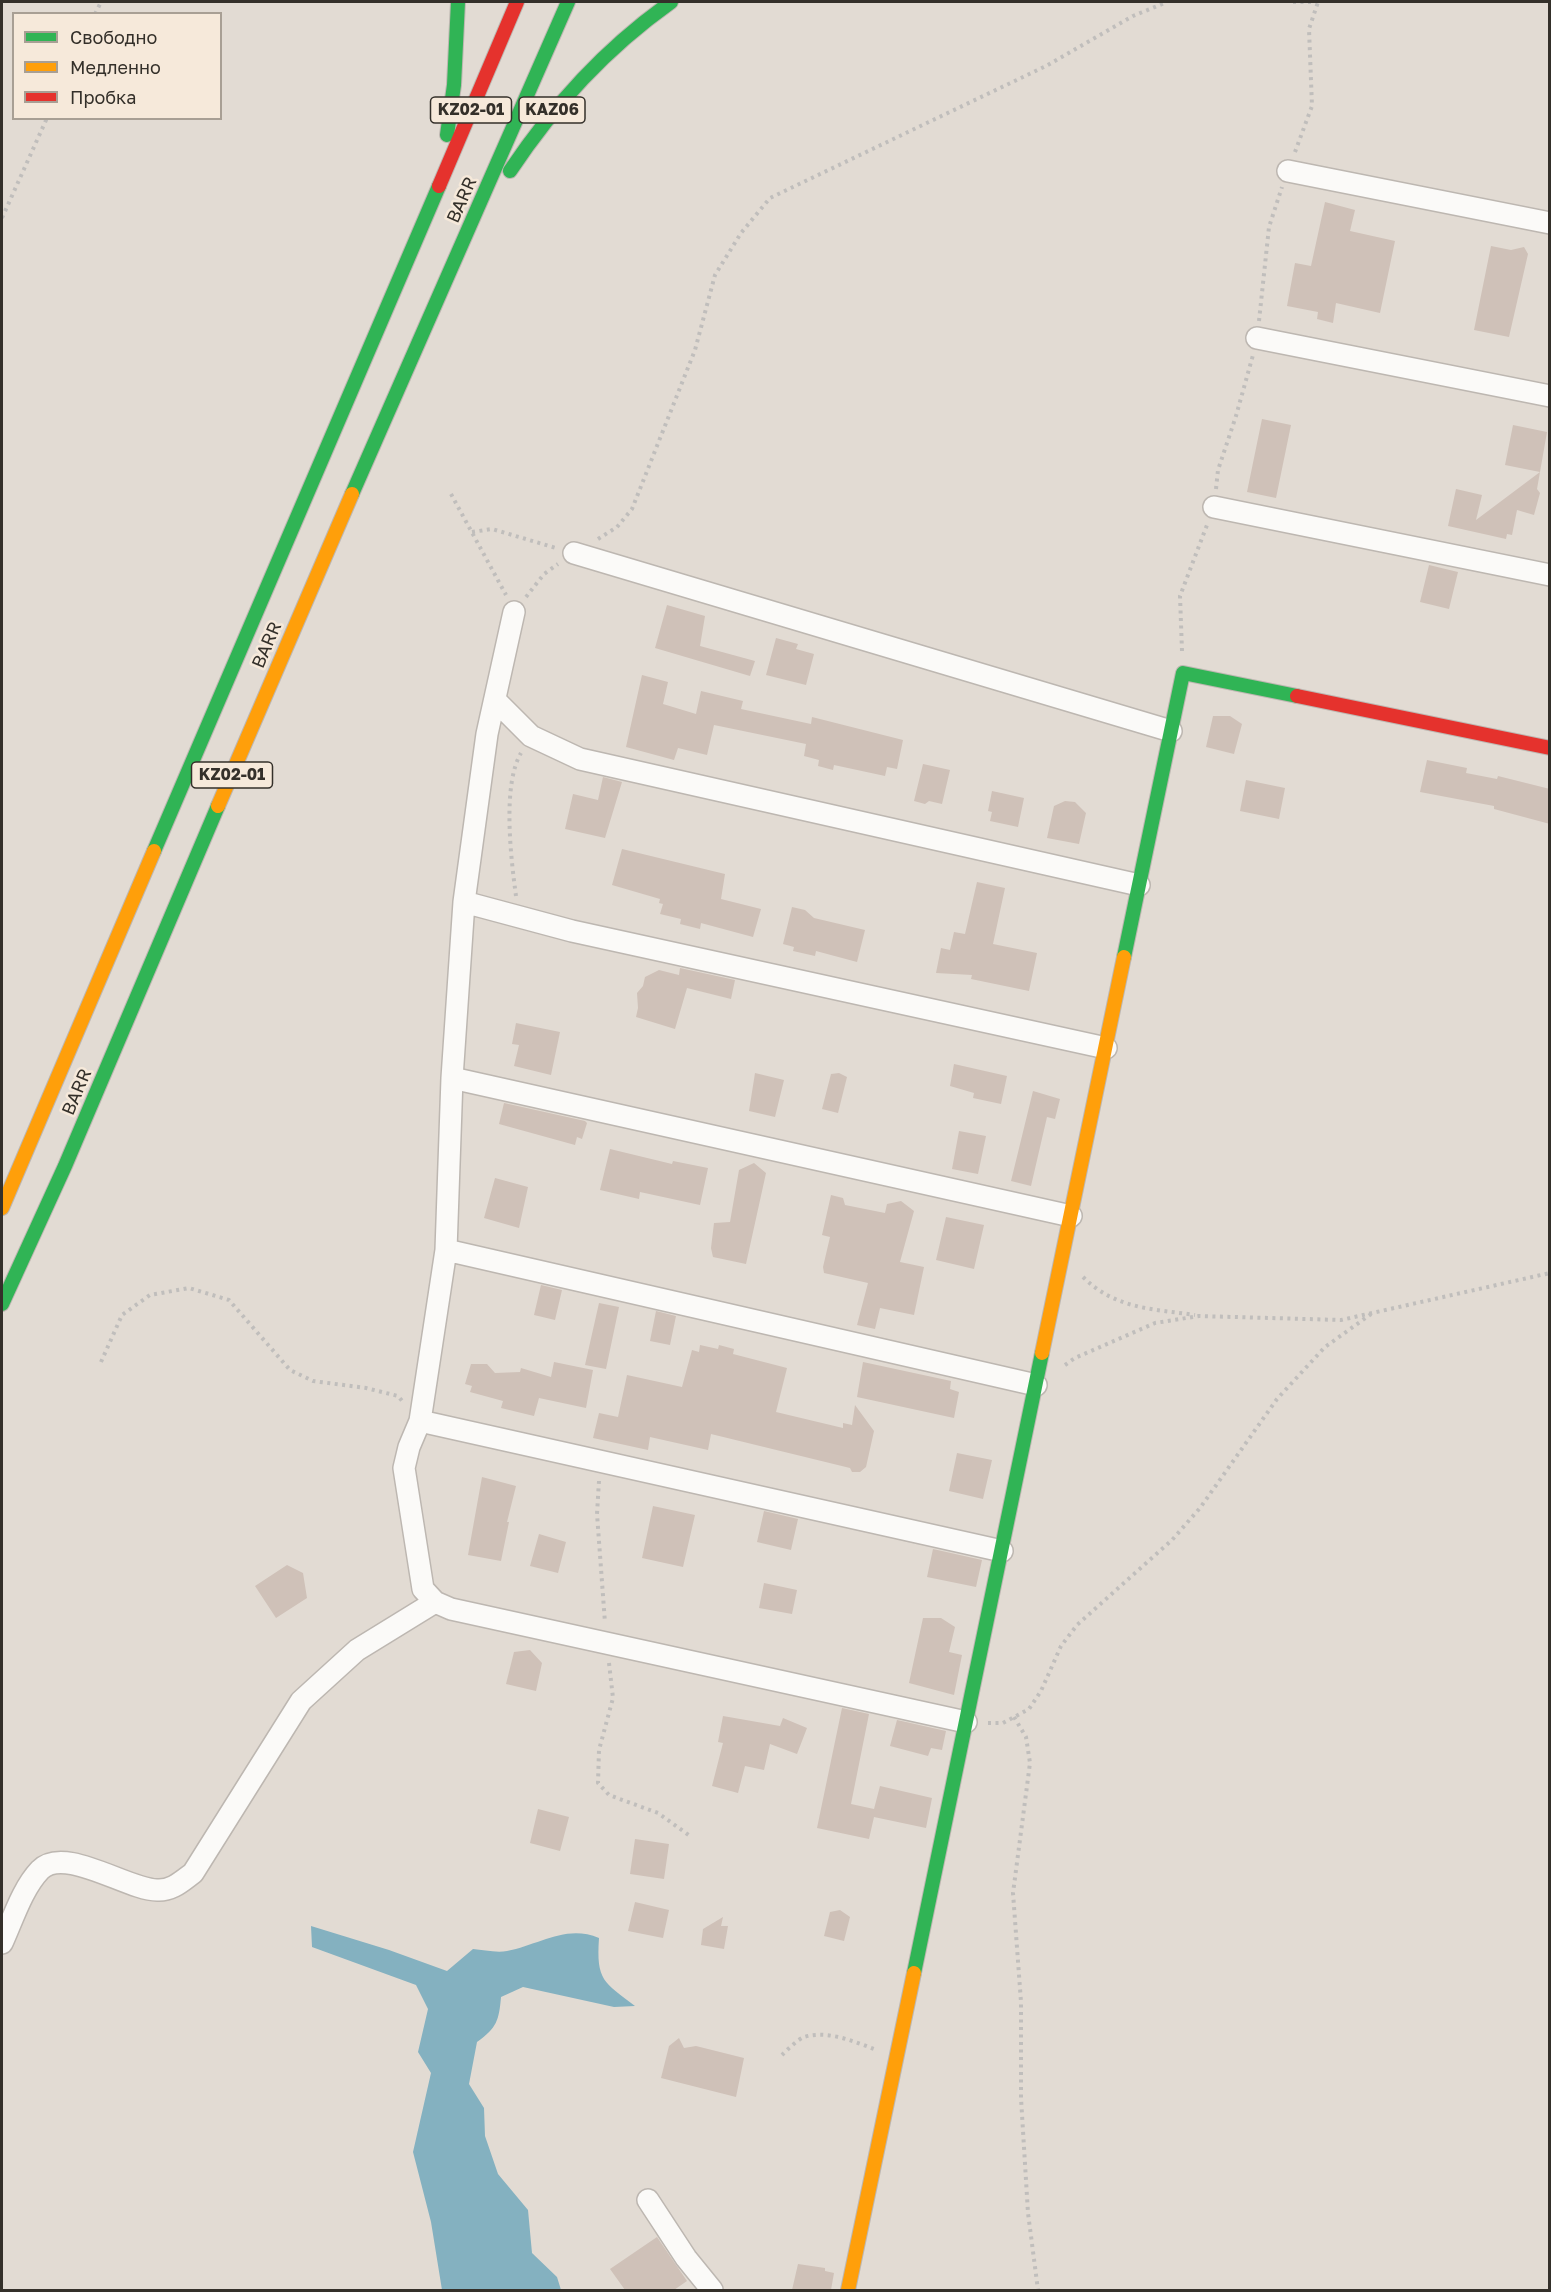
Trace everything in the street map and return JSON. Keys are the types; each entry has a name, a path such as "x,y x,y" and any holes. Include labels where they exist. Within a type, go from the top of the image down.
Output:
{"main road":[{"path":"424,218 448,130 454,85 458,2"},
{"name":"BARR","path":"2,1208 517,2"},
{"name":"BARR","path":"2,1304 65,1166 312,585 568,2"},
{"name":"KАZ06","path":"462,246 558,102 589,66 634,27 671,2"},
{"path":"848,2290 1183,673 1550,748"}],"street":[{"path":"1288,171 1550,223"},
{"path":"1257,338 1550,396"},
{"path":"1214,507 1550,575"},
{"path":"574,554 1171,731"},
{"path":"514,612 488,734 464,902 452,1078 446,1250 420,1421 409,1447 404,1468 423,1589 435,1602 451,1609 966,1722"},
{"path":"495,700 531,736 580,759 1139,885"},
{"path":"464,902 572,931 1106,1048"},
{"path":"452,1078 1071,1216"},
{"path":"446,1250 1036,1385"},
{"path":"420,1421 1002,1551"},
{"path":"2,1943 30,1883 42,1867 67,1861 156,1891 174,1887 193,1873 301,1701 357,1650 435,1602"},
{"path":"648,2200 686,2258 712,2290"}],"path":[{"path":"451,494 514,612 544,574 617,527 632,509 695,350 715,275 741,233 770,198 1046,66 1133,16 1167,2"},
{"path":"1293,2 1317,2"},
{"path":"2,218 46,120"},
{"path":"472,532 492,529 574,554"},
{"path":"520,917 512,870 510,780 517,759 531,736"},
{"path":"1062,1257 1092,1287 1125,1305 1198,1316 1341,1320 1550,1273"},
{"path":"101,1362 122,1315 150,1295 189,1288 229,1299 290,1370 313,1381 366,1388 398,1396 420,1421"},
{"path":"966,1722 1003,1724 1029,1709 1041,1691 1061,1646 1077,1625 1173,1540 1200,1508 1277,1399 1325,1347 1371,1314"},
{"path":"1036,1385 1075,1358 1155,1323 1198,1316"},
{"path":"601,1461 597,1514 613,1698 599,1750 598,1783 609,1795 658,1813 690,1836"},
{"path":"1014,1717 1026,1737 1030,1762 1013,1893 1021,2002 1020,2098 1028,2213 1038,2290"},
{"path":"782,2055 803,2037 824,2035 853,2041 896,2059"}],"water":[{"path":"311,1926 447,1971 473,1949 507,1951 564,1934 575,1933 599,1938 599,1963 604,1979 635,2006 614,2007 523,1987 501,1997 496,2023 477,2042 469,2084 484,2108 485,2136 498,2174 528,2210 532,2253 557,2277 561,2290 442,2290 431,2222 413,2152 431,2073 418,2052 428,2009 416,1985 312,1947"}],"building":[{"path":"1325,202 1355,210 1350,231 1395,241 1380,313 1336,303 1333,323 1317,319 1318,312 1287,306 1295,263 1311,266"},
{"path":"1491,246 1511,250 1524,247 1528,254 1509,337 1474,330"},
{"path":"1262,419 1291,425 1276,498 1247,492"},
{"path":"1513,425 1547,432 1540,472 1505,465"},
{"path":"1540,472 1537,489 1540,493 1534,515 1517,510 1512,535 1507,534 1506,539 1448,526 1456,489 1482,495 1476,520"},
{"path":"1429,565 1458,572 1449,609 1420,602"},
{"path":"667,605 705,616 700,646 755,661 750,676 655,648"},
{"path":"776,638 798,644 796,649 814,654 806,685 766,675"},
{"path":"642,675 668,682 663,704 696,714 701,691 743,701 741,709 811,724 812,717 903,740 897,769 887,767 885,776 834,765 833,770 818,766 819,760 804,756 806,744 714,725 707,755 678,748 674,760 626,747"},
{"path":"1213,716 1230,716 1242,724 1234,754 1206,747"},
{"path":"1427,760 1467,768 1466,773 1497,779 1498,776 1550,789 1550,824 1494,809 1494,806 1420,792"},
{"path":"923,764 950,770 942,804 929,801 925,804 914,801"},
{"path":"603,777 622,782 605,838 565,829 573,794 598,800"},
{"path":"1246,780 1285,788 1279,819 1240,811"},
{"path":"992,791 1024,798 1018,827 990,821 992,812 988,811"},
{"path":"1065,801 1075,802 1086,813 1079,844 1047,838 1054,806"},
{"path":"622,849 725,874 721,899 761,909 753,937 701,923 700,929 680,924 681,919 660,914 663,904 659,903 660,899 612,885"},
{"path":"977,882 1005,888 993,944 1037,953 1029,991 971,979 972,975 936,973 941,948 950,950 954,932 965,934"},
{"path":"792,907 805,910 814,918 865,930 857,962 816,951 815,956 793,951 794,947 783,944"},
{"path":"680,968 735,980 731,999 687,988 675,1029 636,1017 637,993 643,986 645,977 659,970 679,975"},
{"path":"516,1023 560,1032 551,1075 514,1066 519,1045 512,1044"},
{"path":"954,1064 1007,1076 1001,1104 973,1098 974,1093 950,1086"},
{"path":"755,1073 784,1080 775,1117 749,1111"},
{"path":"839,1073 847,1077 838,1113 822,1109 831,1074"},
{"path":"1033,1091 1060,1099 1055,1119 1047,1117 1031,1186 1011,1181"},
{"path":"504,1103 585,1121 587,1123 582,1139 577,1137 575,1145 499,1124"},
{"path":"959,1131 986,1136 978,1174 952,1169"},
{"path":"610,1149 672,1164 673,1161 708,1168 700,1205 640,1192 639,1199 600,1190"},
{"path":"754,1163 766,1173 746,1264 713,1257 711,1248 714,1223 730,1222 739,1170"},
{"path":"495,1178 528,1187 519,1228 484,1218"},
{"path":"831,1195 843,1198 845,1205 885,1213 887,1204 901,1201 914,1211 900,1262 924,1267 914,1315 880,1308 875,1329 857,1325 868,1283 824,1273 823,1267 830,1237 822,1235"},
{"path":"946,1217 984,1225 974,1269 936,1260"},
{"path":"541,1285 562,1290 555,1320 534,1315"},
{"path":"599,1303 619,1307 606,1369 585,1365"},
{"path":"656,1311 676,1316 670,1345 650,1341"},
{"path":"700,1345 718,1349 719,1345 734,1349 733,1354 787,1368 776,1412 843,1428 843,1423 852,1425 855,1405 874,1431 866,1467 860,1472 852,1472 850,1468 711,1434 708,1450 650,1437 648,1450 593,1438 599,1413 618,1417 627,1375 682,1387 692,1350 699,1352"},
{"path":"554,1362 593,1370 586,1408 539,1398 534,1416 501,1408 503,1401 470,1392 472,1386 465,1384 471,1364 487,1364 495,1373 520,1372 521,1368 551,1377"},
{"path":"863,1362 951,1381 950,1389 959,1392 954,1418 857,1397"},
{"path":"957,1453 992,1460 983,1499 949,1491"},
{"path":"482,1477 516,1486 501,1561 468,1555"},
{"path":"653,1506 695,1515 683,1567 642,1558"},
{"path":"764,1511 798,1519 791,1550 757,1542"},
{"path":"539,1534 566,1542 558,1573 530,1566"},
{"path":"933,1549 982,1560 976,1587 927,1577"},
{"path":"287,1565 303,1573 307,1598 276,1618 255,1586"},
{"path":"764,1583 797,1590 792,1614 759,1608"},
{"path":"923,1618 941,1618 955,1627 949,1652 962,1655 954,1695 909,1683"},
{"path":"530,1650 542,1663 536,1691 506,1684 514,1652"},
{"path":"842,1708 869,1714 851,1804 874,1809 880,1786 932,1798 926,1828 874,1817 869,1839 817,1828"},
{"path":"723,1716 780,1726 783,1718 807,1728 797,1754 770,1744 764,1770 745,1766 738,1793 712,1786 723,1743 718,1742"},
{"path":"897,1720 946,1731 942,1750 931,1748 928,1756 890,1746"},
{"path":"538,1809 569,1817 560,1851 530,1843"},
{"path":"635,1839 669,1844 664,1879 630,1874"},
{"path":"635,1902 669,1910 663,1938 628,1931"},
{"path":"840,1910 850,1917 844,1941 824,1936 830,1912"},
{"path":"723,1917 721,1926 728,1926 724,1949 701,1945 703,1929"},
{"path":"679,2038 684,2048 696,2046 744,2058 736,2097 661,2078 669,2046"},
{"path":"657,2237 687,2281 674,2290 625,2290 610,2269"},
{"path":"798,2264 825,2268 825,2271 834,2273 831,2290 792,2290"}],"traffic: fast":[{"path":"447,135 454,85 458,2"},
{"path":"352,494 568,2"},
{"path":"510,171 563,100 603,58 671,2"},
{"path":"154,851 439,186"},
{"path":"1124,957 1183,673 1297,696"},
{"path":"2,1304 65,1166 218,806"},
{"path":"914,1973 1042,1353"}],"traffic: slow":[{"path":"218,806 352,494"},
{"path":"2,1208 154,851"},
{"path":"1042,1353 1124,957"},
{"path":"848,2290 914,1973"}],"traffic: jam":[{"path":"439,186 517,2"},
{"path":"1297,696 1550,748"}]}
